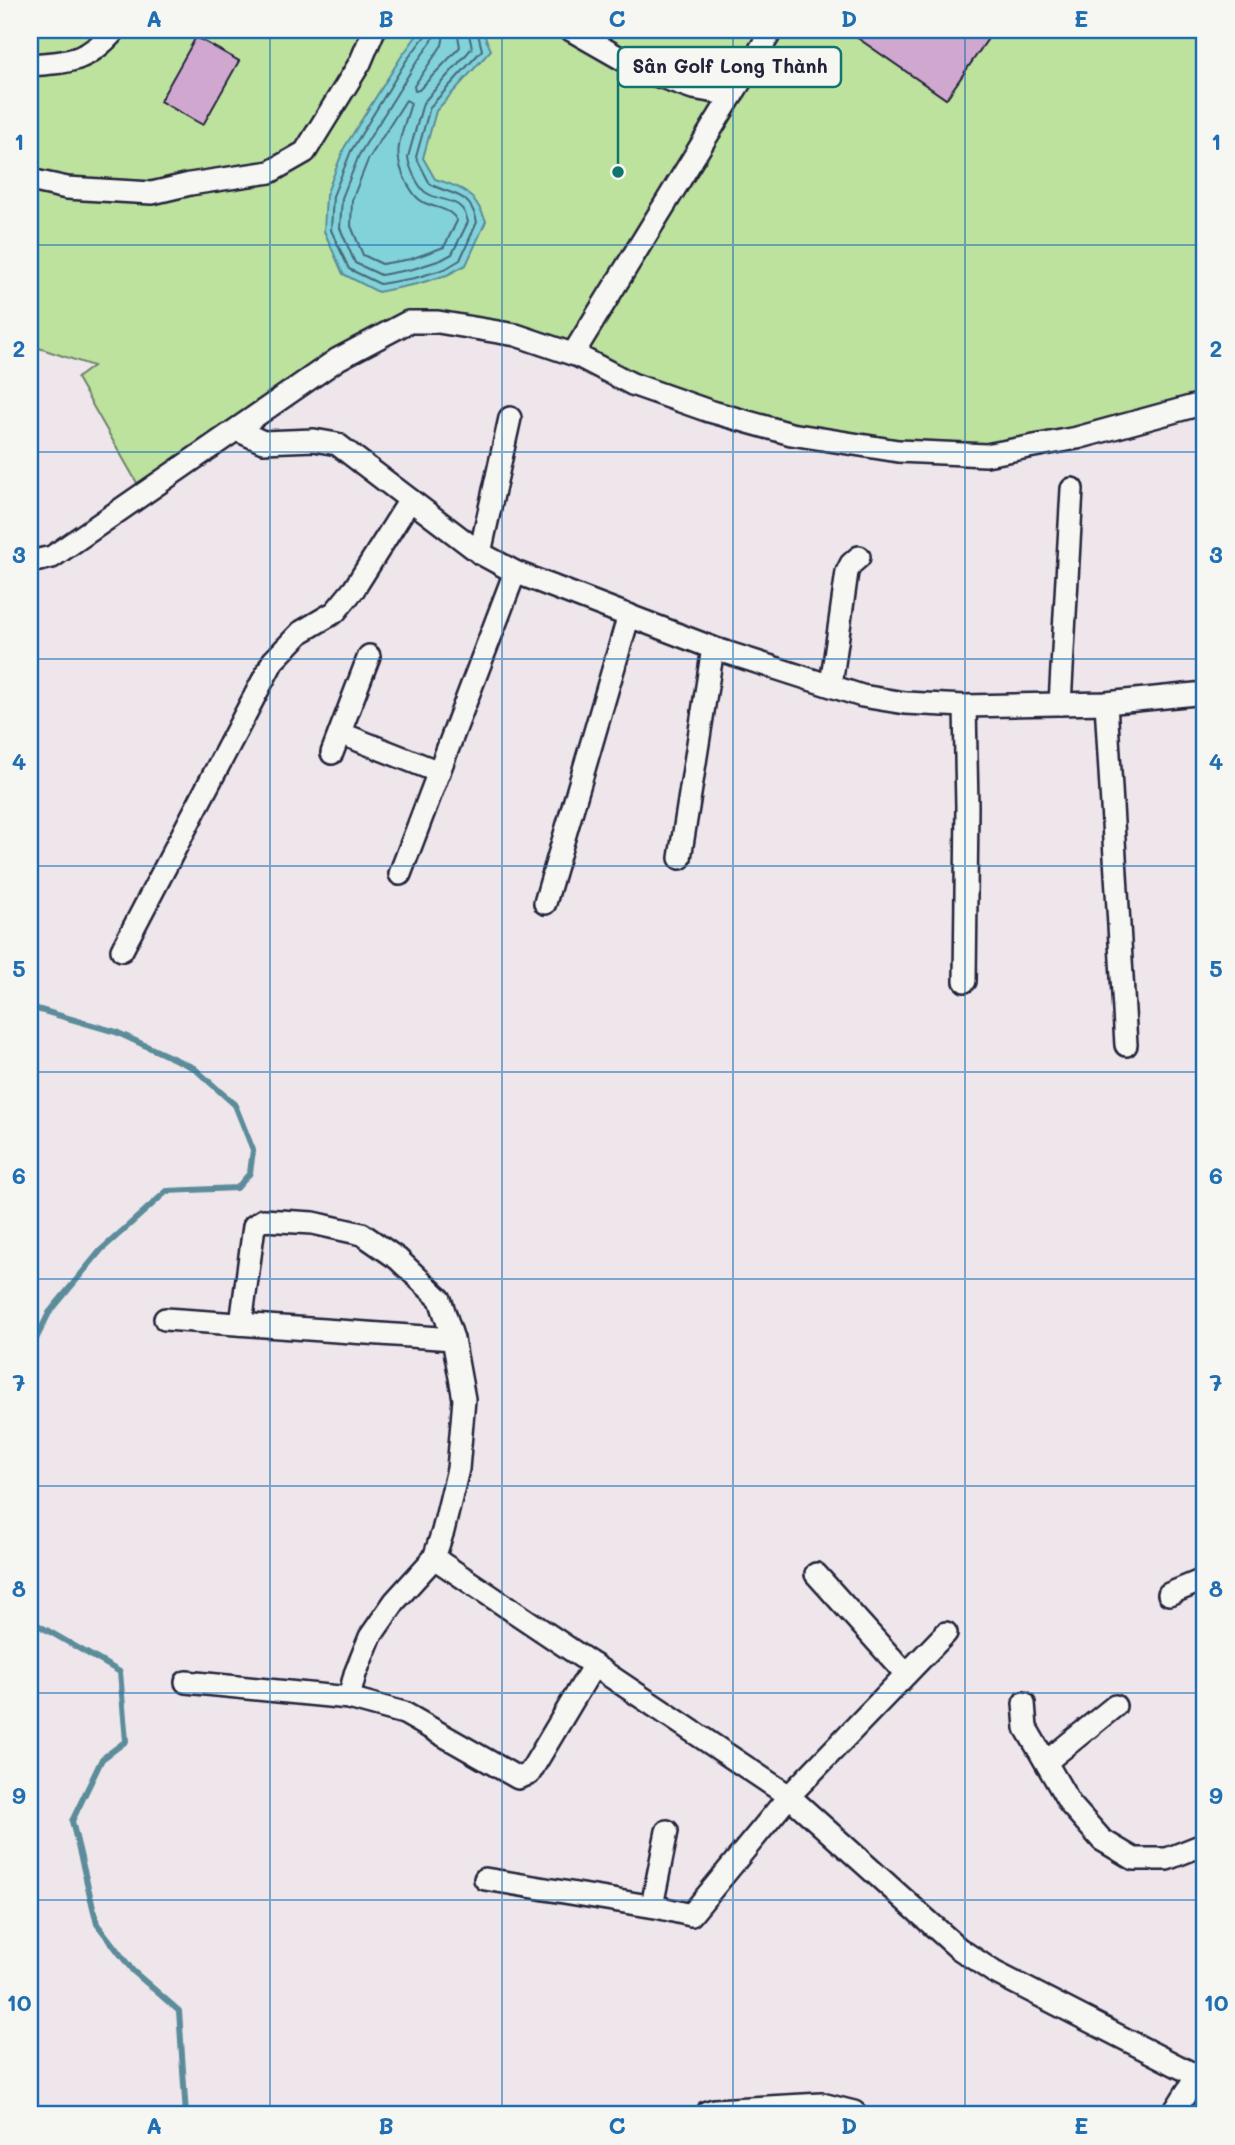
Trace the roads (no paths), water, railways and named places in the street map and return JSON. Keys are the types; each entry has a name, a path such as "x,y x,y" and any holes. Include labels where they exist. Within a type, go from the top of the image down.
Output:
{"street":[{"path":"30,65 68,62 99,48 115,30"},
{"path":"30,180 67,188 152,192 270,172 305,152 360,63 374,30"},
{"path":"571,30 641,71 693,88 732,95"},
{"path":"573,354 772,30"},
{"path":"30,562 52,557 338,359 408,322 438,322 504,333 573,354 632,384 709,411 779,430 859,446 940,455 986,455 1041,446 1205,403"},
{"path":"480,553 510,418"},
{"path":"237,430 263,442 314,440 337,444 480,553 515,572 713,648 862,696 905,703 965,706 1106,703 1205,693"},
{"path":"1060,704 1072,489"},
{"path":"122,950 273,661 301,632 335,612 354,589 410,500"},
{"path":"831,685 846,572 859,557"},
{"path":"400,874 515,572"},
{"path":"545,903 629,615"},
{"path":"680,858 713,648"},
{"path":"369,656 336,743 439,772"},
{"path":"1106,703 1126,1045"},
{"path":"965,706 965,981"},
{"path":"241,1324 254,1226 263,1220 313,1223 362,1234 398,1259 440,1299 453,1339 464,1399 458,1469 434,1558 395,1601 370,1637 355,1674 349,1698"},
{"path":"165,1319 453,1339"},
{"path":"434,1558 789,1796 958,1948 995,1972 1201,2073 1172,2115"},
{"path":"816,1574 906,1674"},
{"path":"1169,1594 1205,1579"},
{"path":"485,1879 652,1906 691,1915 789,1796 946,1633"},
{"path":"186,1682 349,1698 404,1713 518,1778 529,1774 594,1665"},
{"path":"1024,1703 1026,1728 1070,1804 1101,1840 1135,1859 1167,1859 1205,1844"},
{"path":"1046,1762 1115,1706"},
{"path":"652,1906 667,1830"},
{"path":"706,2115 714,2110 822,2104 857,2115"}],"water":[{"path":"421,30 482,30 491,50 436,111 423,158 435,179 454,185 472,197 486,221 466,265 447,275 378,292 343,274 324,231 326,195 344,148"}],"waterway":[{"path":"30,1007 116,1032 194,1068 235,1105 253,1150 250,1173 237,1188 167,1191 101,1250 49,1313 30,1351"},
{"path":"30,1616 31,1621 120,1672 126,1741 102,1759 72,1821 97,1924 133,1971 179,2011 186,2115"}],"place":[{"name":"Sân Golf Long Thành","path":"618,172"}]}
